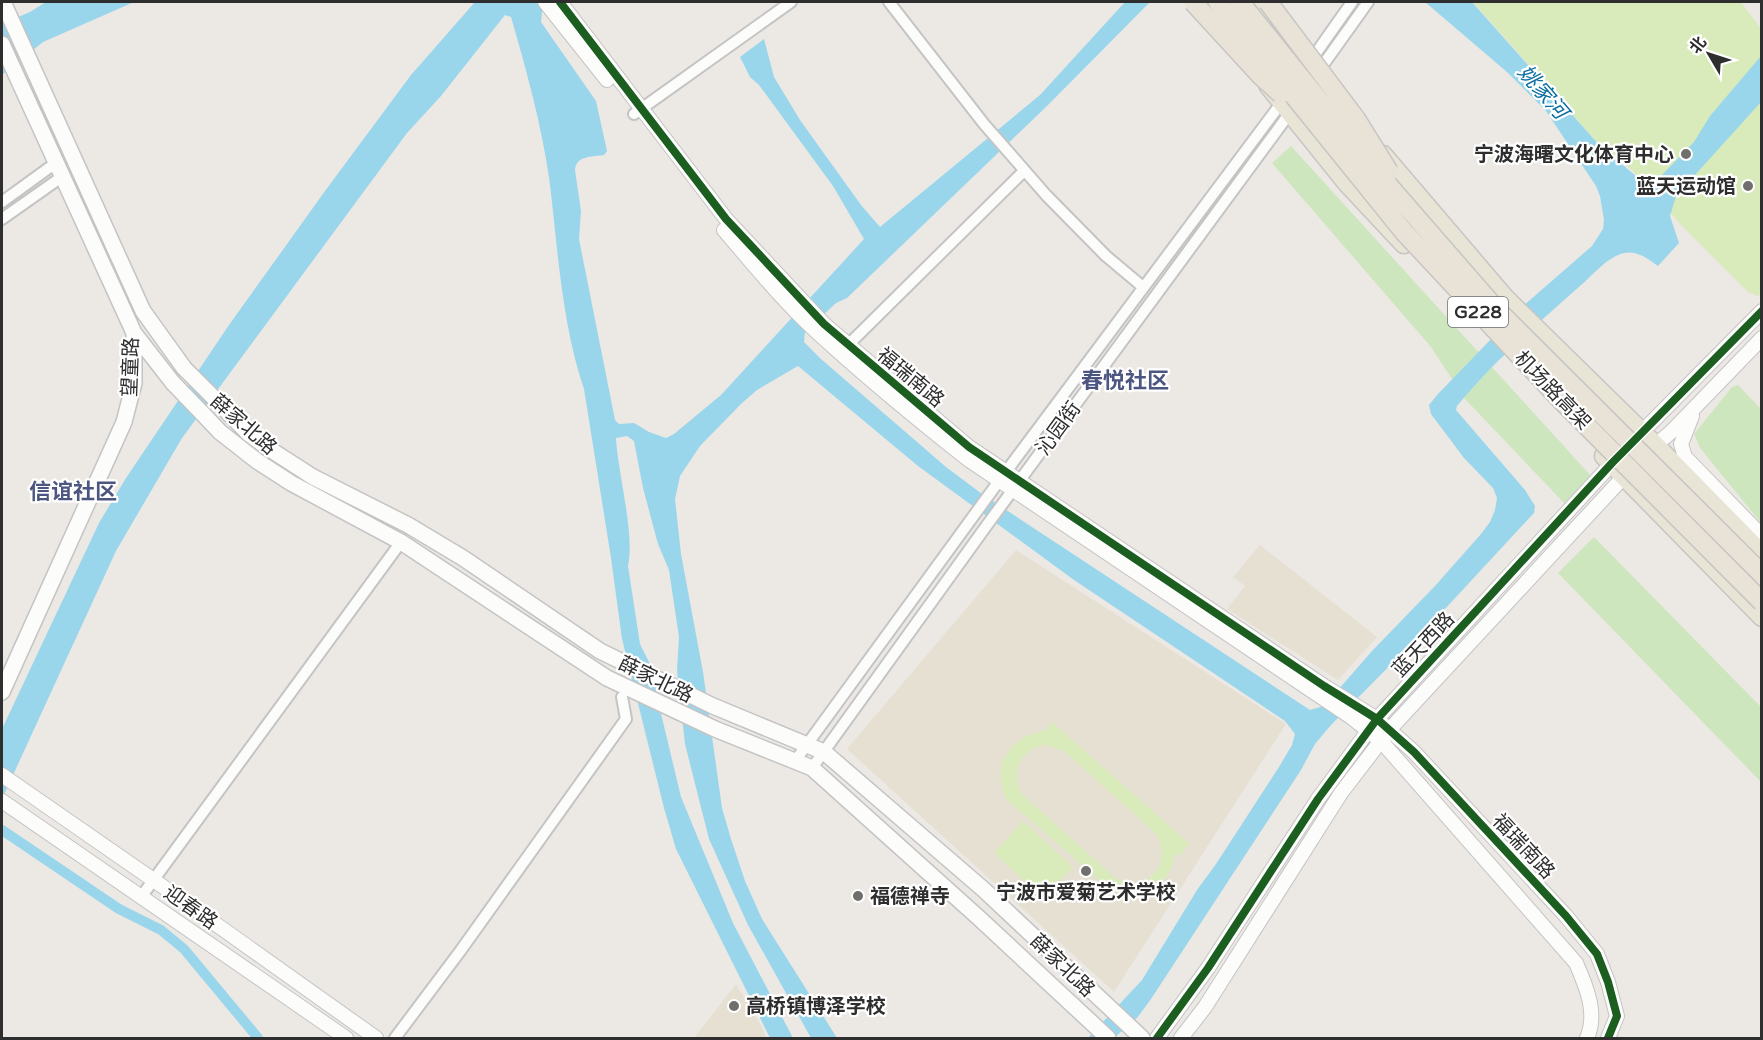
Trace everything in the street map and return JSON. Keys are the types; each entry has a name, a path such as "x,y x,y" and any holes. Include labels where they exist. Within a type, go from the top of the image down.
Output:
{"highway":[{"path":"1193,2 1260,75 1323,132"},
{"name":"机场路高架","path":"1218,2 1412,240 1561,400 1761,602"},
{"name":"机场路高架","path":"1240,2 1375,171 1496,309 1761,574"},
{"path":"1268,2 1356,119 1420,222"}],"main road":[{"path":"1206,2 1346,182 1617,469 1761,617"},
{"path":"1255,2 1311,71 1509,302 1656,445 1761,554"},
{"name":"望童路","path":"5,5 143,311 158,334"},
{"name":"望童路","path":"2,44 134,333 134,383 124,422 2,692"},
{"name":"薛家北路","path":"134,333 173,383 229,439 291,483 401,542 607,678 623,692 812,768 1108,1038"},
{"name":"薛家北路","path":"158,334 184,368 249,434 313,477 408,525 464,558 600,651 713,706 807,743 824,752 983,889 1137,1034"}],"street":[{"path":"637,112 791,2"},
{"path":"888,2 1006,151 1106,256 1143,287"},
{"name":"沁园街","path":"812,768 1286,107 1311,71 1352,2"},
{"name":"沁园街","path":"1311,71 1368,2"},
{"name":"福瑞南路","path":"552,4 637,112 792,299 919,420 999,482 1373,724 1390,729 1414,752 1566,916 1597,954 1608,982 1617,1016 1608,1038"},
{"name":"沁园街","path":"795,761 1143,287 1286,107"},
{"path":"2,202 60,169"},
{"path":"2,219 60,169"},
{"path":"848,345 1024,171"},
{"name":"蓝天西路","path":"1181,1038 1205,1007 1341,794 1390,729 1617,469 1642,432 1761,310"},
{"name":"福瑞南路","path":"820,328 848,345 969,447 999,482"},
{"name":"蓝天西路","path":"1157,1038 1208,968 1318,799 1373,724 1617,469 1656,445 1671,432 1761,338"},
{"path":"1702,399 1687,426 1681,444 1685,457 1761,536"},
{"path":"141,897 401,542"},
{"path":"395,1038 461,950 626,719 623,692"},
{"name":"福瑞南路","path":"1373,724 1381,741 1576,963 1587,989 1592,1014 1587,1038"},
{"name":"迎春路","path":"3,776 376,1038"},
{"name":"迎春路","path":"2,801 346,1038"}],"shaded area":[{"path":"1260,545 1377,637 1338,680 1227,609 1245,586 1233,577"},
{"name":"宁波市爱菊艺术学校","path":"1016,550 1286,724 1114,992 847,749"},
{"name":"高桥镇博泽学校","path":"736,984 762,1027 766,1038 694,1038"}],"green space":[{"name":"宁波海曙文化体育中心","path":"1473,2 1741,2 1761,29 1762,292 1758,296 1748,292 1682,226 1632,170 1600,146"},
{"path":"1291,146 1591,476 1565,504 1465,399 1431,347 1272,163"},
{"path":"1738,385 1761,409 1761,523 1700,448 1694,434 1732,387"},
{"path":"1594,537 1761,707 1761,782 1558,573"},
{"path":"1052,722 1190,844 1179,856 1175,853 1166,877 1151,891 1130,894 1118,892 1106,886 1006,799 1001,774 1007,753 1022,739 1046,730","holes":["1046,745 1064,751 1155,833 1162,856 1154,874 1146,880 1125,882 1114,877 1022,794 1018,786 1017,770 1024,756 1037,747"]},
{"path":"1023,821 1073,867 1044,899 994,853"}],"water":[{"path":"46,2 134,2 43,42 2,75 2,24"},
{"name":"姚家河","path":"475,2 550,2 542,12 541,22 596,101 607,151 604,155 582,159 576,165 581,211 579,239 615,420 619,424 634,423 666,438 721,395 864,239 833,186 759,85 750,77 740,57 764,39 774,77 800,120 861,205 880,227 1040,95 1125,2 1150,2 1048,105 847,298 836,303 805,332 804,342 946,467 982,494 1310,710 1324,706 1372,651 1435,586 1481,534 1495,510 1497,498 1493,488 1464,458 1431,414 1429,405 1523,306 1592,246 1603,229 1604,220 1596,186 1546,111 1507,72 1425,2 1472,2 1600,146 1636,176 1660,177 1694,142 1710,116 1761,56 1761,102 1676,196 1670,216 1679,243 1658,266 1642,256 1629,252 1606,262 1516,344 1457,406 1456,410 1525,490 1535,506 1534,513 1315,744 1301,770 1151,999 1137,1018 1114,1038 1088,1038 1142,980 1197,890 1279,767 1292,745 1295,734 1285,721 1074,580 918,466 798,366 757,390 700,446 680,476 675,499 681,554 703,672 722,808 745,881 762,919 837,1038 811,1038 748,925 709,839 685,744 677,670 679,637 669,570 658,544 643,488 634,441 627,436 616,438 628,521 630,553 628,566 640,644 651,666 681,797 733,923 793,1038 770,1038 676,849 664,808 622,639 584,389 565,311 542,137 511,17 505,15 441,96 407,133 182,438 116,551 2,799 2,729 99,523 126,478 229,325 325,191 411,75"}],"waterway":[{"path":"2,830 119,909 161,930 184,949 258,1038"}],"cycle path":[{"path":"560,2 726,219 824,324 969,447 1324,686 1377,719 1414,752 1566,916 1597,954 1608,982 1617,1016 1608,1038"},
{"path":"1157,1038 1208,968 1318,799 1377,719 1612,463 1762,311"}],"place":[{"name":"宁波海曙文化体育中心","path":"1686,154"},
{"name":"蓝天运动馆","path":"1748,186"},
{"name":"宁波市爱菊艺术学校","path":"1086,871"},
{"name":"福德禅寺","path":"858,896"},
{"name":"高桥镇博泽学校","path":"734,1006"}],"district":[{"name":"春悦社区","path":"1125,380"},
{"name":"信谊社区","path":"73,491"}]}
